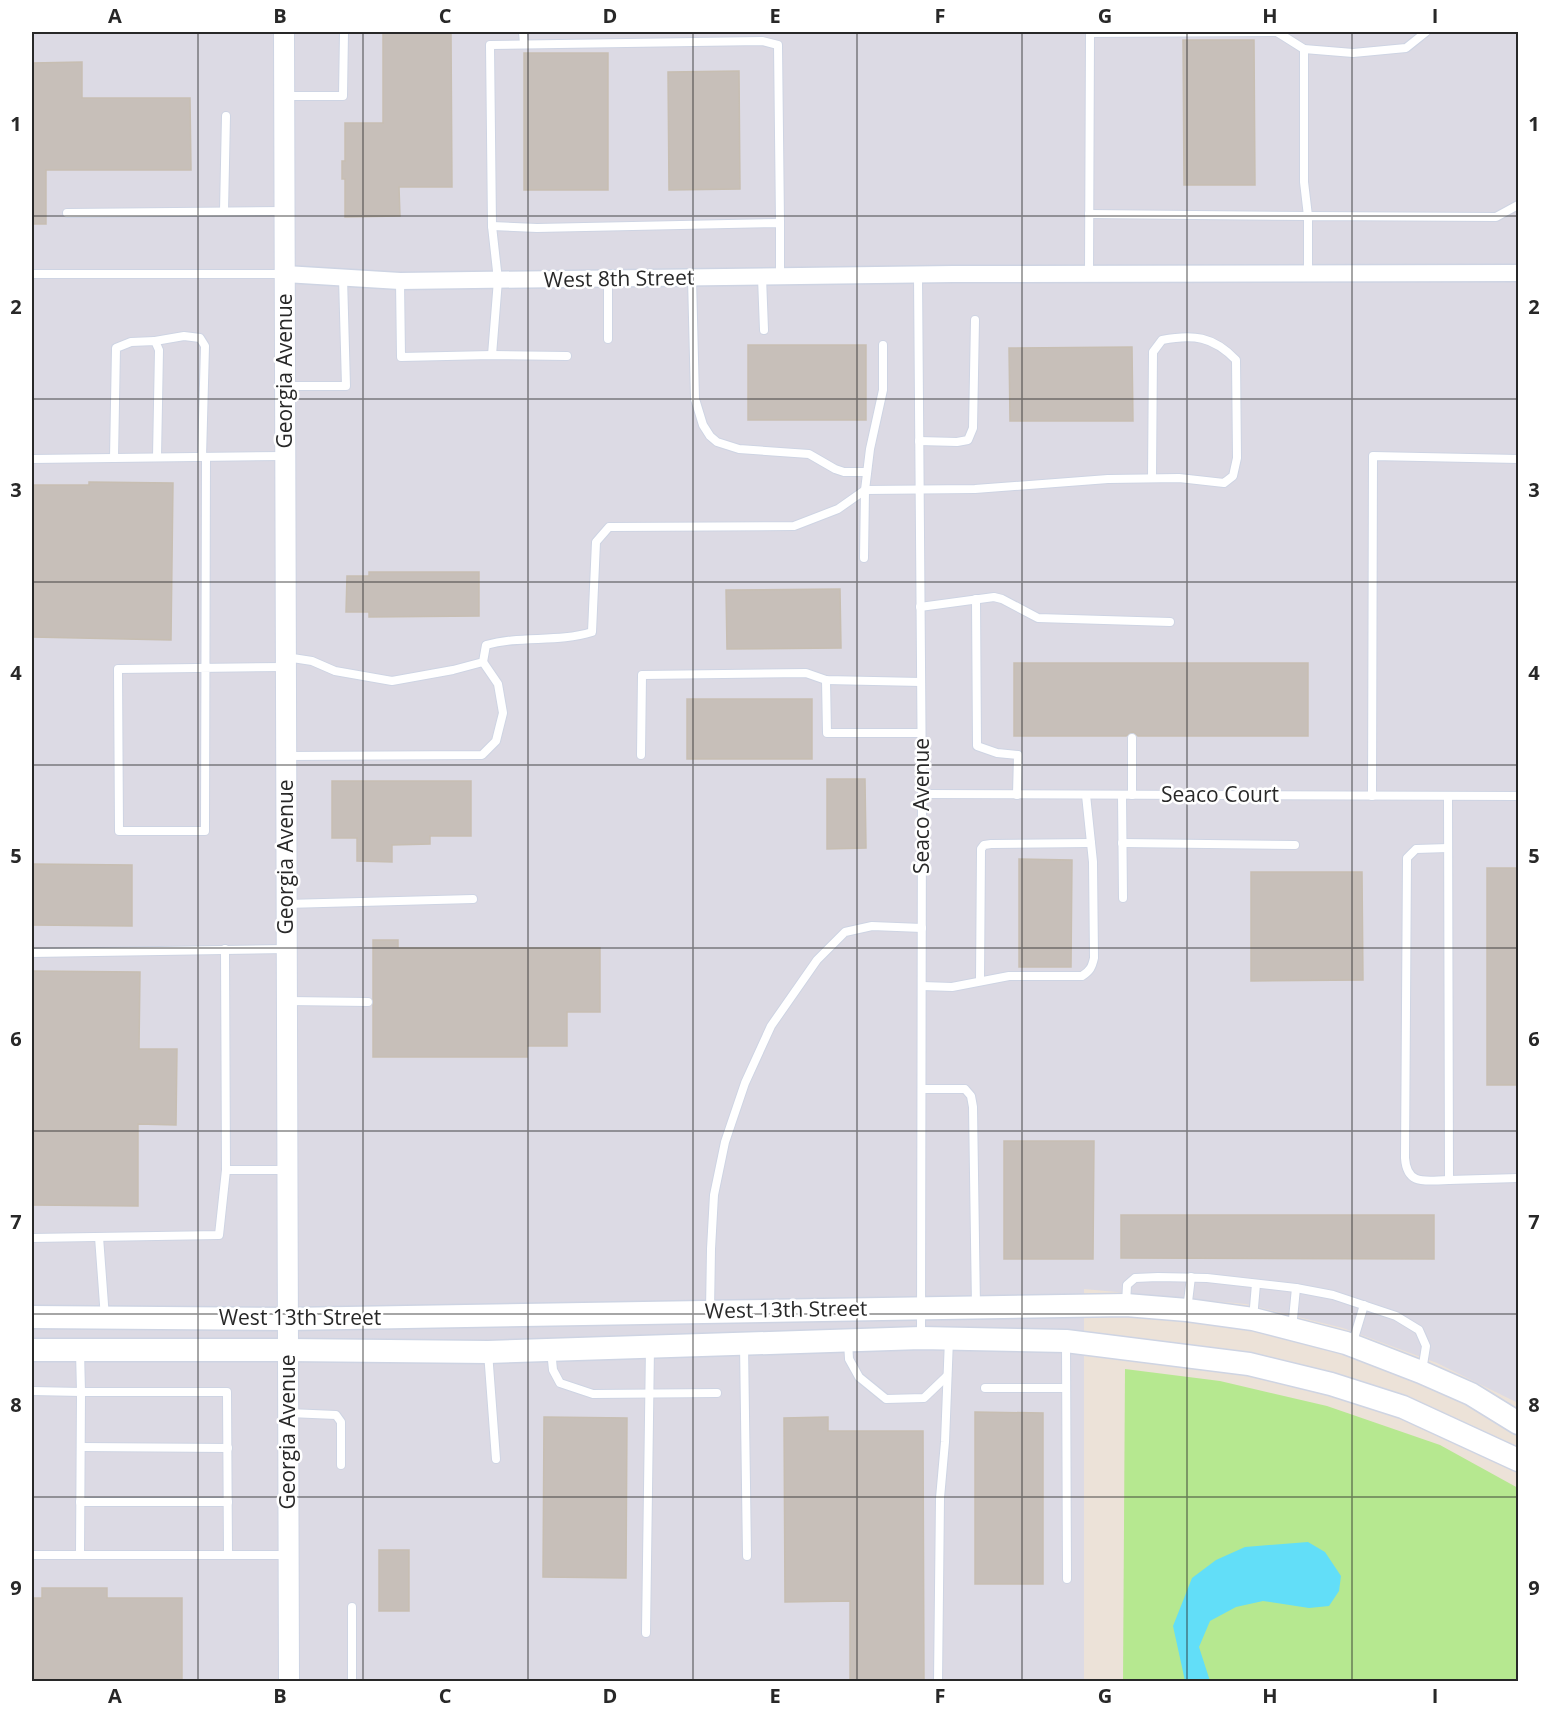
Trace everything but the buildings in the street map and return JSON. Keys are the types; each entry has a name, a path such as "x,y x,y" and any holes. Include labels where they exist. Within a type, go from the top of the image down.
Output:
{"main road":[{"name":"West 13th Street","path":"32,1317 288,1319 1126,1305 1253,1319 1352,1345 1471,1394 1518,1423"},
{"name":"West 13th Street","path":"32,1350 488,1352 921,1338 1066,1341 1249,1364 1331,1384 1402,1407 1518,1460"}],"street":[{"name":"Georgia Avenue","path":"284,32 289,1682"},
{"name":"West 8th Street","path":"285,274 400,281 952,274 1518,273"}],"lane":[{"path":"284,96 343,96 344,32"},
{"path":"523,32 524,44"},
{"path":"1089,274 1090,33 1277,32 1304,49 1353,53 1406,48 1426,32"},
{"path":"492,355 498,280 492,226 490,45 762,41 778,45 780,276"},
{"path":"1304,49 1304,182 1308,216 1308,273"},
{"path":"224,210 226,116"},
{"path":"1089,214 1496,217 1518,205"},
{"path":"67,213 285,211"},
{"path":"492,226 537,228 780,223"},
{"path":"32,274 285,274"},
{"name":"Seaco Avenue","path":"918,275 922,794 921,1338"},
{"path":"285,386 346,386 343,277"},
{"path":"762,277 764,330"},
{"path":"692,278 695,399 703,425 710,436 739,449 809,454 844,472 867,472"},
{"path":"608,279 608,339"},
{"path":"400,281 400,357 567,356"},
{"path":"919,441 968,440 973,428 975,320"},
{"path":"114,458 116,348 131,342 184,336 200,338 205,346 204,457 206,668 205,831 119,831 118,669 206,668 312,661 335,671 392,681 483,662"},
{"path":"286,756 482,756 496,741 503,713 498,684 483,662 486,645 502,640 577,637 592,632 596,542 609,527 794,526 838,509 865,490 975,489 1152,478 1179,478 1224,483 1233,476 1237,458 1236,360 1224,347 1205,338 1178,337 1162,340 1153,352 1152,478"},
{"path":"155,341 159,350 157,457"},
{"path":"864,558 865,490 870,449 883,390 883,345"},
{"path":"32,459 285,456"},
{"path":"1372,796 1373,456 1518,459"},
{"path":"921,607 994,597 1038,618 1170,622"},
{"path":"976,599 977,746 997,753 1018,755 1017,795"},
{"path":"641,755 642,675 806,673 826,680 921,682"},
{"path":"826,680 827,733 921,733"},
{"path":"1123,898 1122,843 1132,738"},
{"name":"Seaco Court","path":"922,794 1518,796"},
{"path":"922,986 952,987 1010,976 1082,976 1088,972 1094,958 1093,862 1086,795"},
{"path":"1448,796 1449,1180"},
{"path":"980,980 981,849 984,845 1091,843"},
{"path":"1122,843 1295,845"},
{"path":"1448,848 1416,849 1407,858 1406,1167 1409,1175 1421,1181 1518,1178"},
{"path":"286,904 473,898"},
{"path":"710,1312 714,1195 725,1142 745,1083 771,1026 817,960 845,932 872,926 922,928"},
{"path":"32,1238 219,1235 226,1170 225,949"},
{"path":"32,953 287,949"},
{"path":"288,1001 368,1002"},
{"path":"922,1089 964,1089 971,1096 976,1307"},
{"path":"226,1170 288,1170"},
{"path":"99,1237 105,1318"},
{"path":"1187,1310 1191,1277"},
{"path":"1126,1305 1127,1285 1135,1278 1191,1277 1296,1288 1333,1295 1396,1316 1419,1330 1426,1346 1421,1372"},
{"path":"1253,1319 1256,1284"},
{"path":"1292,1329 1296,1288"},
{"path":"1352,1345 1364,1305"},
{"path":"938,1682 940,1498 945,1442 949,1339"},
{"path":"848,1340 849,1359 859,1377 886,1399 924,1398 947,1376"},
{"path":"1066,1341 1067,1579"},
{"path":"744,1344 747,1556"},
{"path":"646,1633 650,1347"},
{"path":"80,1350 80,1555"},
{"path":"551,1350 553,1370 560,1383 593,1394 717,1393"},
{"path":"488,1352 496,1459"},
{"path":"985,1388 1066,1388"},
{"path":"32,1391 227,1392 228,1555"},
{"path":"288,1413 336,1415 341,1422 341,1465"},
{"path":"81,1447 228,1448"},
{"path":"80,1502 228,1502"},
{"path":"32,1555 288,1555"},
{"path":"352,1607 352,1682"}],"shaded area":[{"path":"32,32 1518,32 1518,1403 1437,1363 1343,1328 1246,1304 1084,1289 1084,1681 32,1682"}],"green space":[{"path":"1125,1369 1220,1381 1327,1406 1440,1445 1518,1488 1518,1681 1123,1682"}],"water":[{"path":"1308,1542 1325,1552 1341,1576 1339,1591 1329,1606 1309,1608 1263,1601 1236,1607 1210,1621 1199,1647 1210,1681 1185,1681 1173,1626 1192,1578 1216,1560 1245,1547"}]}
